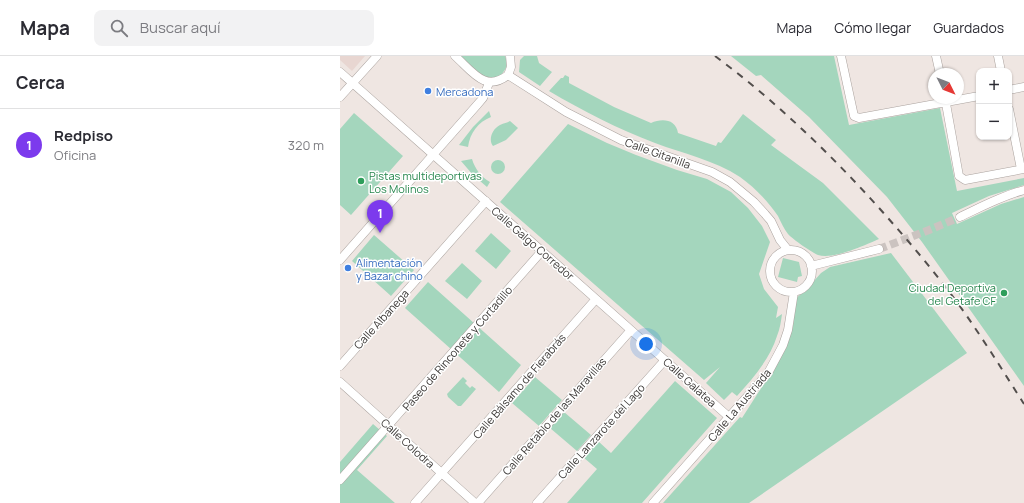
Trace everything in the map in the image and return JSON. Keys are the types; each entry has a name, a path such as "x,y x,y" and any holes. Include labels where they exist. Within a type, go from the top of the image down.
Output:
{"street":[{"path":"340,97 377,56"},
{"path":"455,56 482,80 489,83 495,82 508,75 511,67 510,56"},
{"path":"841,56 854,116 859,118 928,104"},
{"path":"936,56 939,68"},
{"path":"998,56 1000,68"},
{"name":"Calle Galgo Corredor","path":"340,72 596,299"},
{"name":"Calle Gitanilla","path":"508,75 566,112 621,140 712,172 730,182 754,202 765,214 780,240 788,250"},
{"path":"340,260 478,105 483,98 489,83"},
{"path":"1012,89 1024,87"},
{"path":"964,98 976,96"},
{"path":"946,104 959,176 965,180 1023,169 1012,122"},
{"path":"960,217 1005,196 1024,190"},
{"name":"Calle Albanega","path":"340,366 486,202"},
{"path":"811,266 879,249"},
{"path":"788,250 797,251 809,260 811,266 809,281 801,289 794,292 784,291 777,287 772,281 770,273 772,261 776,255 781,252 788,250"},
{"name":"Paseo de Rinconete y Cortadillo","path":"340,480 542,251"},
{"name":"Calle La Austriada","path":"653,503 768,373 778,356 788,330 794,292"},
{"name":"Calle Galatea","path":"596,299 729,417"},
{"name":"Calle Bálsamo de Fierabrás","path":"415,503 596,299"},
{"name":"Calle Retablo de las Maravillas","path":"476,503 631,330"},
{"name":"Calle Lanzarote del Lago","path":"537,503 665,360"},
{"name":"Calle Colodra","path":"340,382 476,503"}],"shaded area":[{"path":"340,56 365,56 352,71 340,60"}],"green space":[{"path":"460,56 505,56 507,65 499,76 493,78 487,77 475,70"},
{"path":"524,56 537,56 539,63 552,72 540,86 519,72 520,60"},
{"path":"731,56 834,56 849,125 940,108 957,191 1024,178 1024,185 989,196 952,213 957,224 1001,204 1024,197 1024,386 922,242 887,197 809,117 761,75 756,76"},
{"path":"565,75 569,77 569,83 614,107 651,123 660,120 671,122 677,128 678,133 716,146 718,142 721,143 743,114 776,140 771,145 823,183 879,239 840,254 824,256 815,254 788,234 770,205 756,190 740,177 720,166 655,143 614,126 549,91"},
{"path":"489,111 491,117 482,122 475,129 468,147 459,145 473,127"},
{"name":"Pistas multideportivas Los Molinos","path":"354,113 403,156 351,215 340,205 340,129"},
{"path":"510,121 518,128 506,140 493,146 491,138 495,129"},
{"path":"568,124 636,155 707,179 731,192 748,208 762,226 770,242 759,274 764,289 778,307 776,318 782,314 780,328 770,353 755,375 737,396 732,392 724,400 706,383 720,367 704,380 500,202"},
{"path":"472,159 479,172 490,182 487,187 473,175 461,161"},
{"path":"495,160 501,160 505,164 505,170 501,174 495,174 491,170 491,164"},
{"path":"491,233 511,251 496,269 475,251"},
{"path":"374,235 414,270 391,296 352,261"},
{"path":"891,253 967,353 749,503 663,503 740,417 742,418 784,352 793,326 796,298 805,291 821,273 830,267"},
{"path":"783,258 799,262 802,276 798,277 797,282 778,277"},
{"path":"462,263 482,281 467,299 445,281"},
{"path":"428,282 521,365 499,392 405,308"},
{"path":"463,377 467,381 465,383 470,388 472,386 476,389 461,406 458,406 448,397 447,394"},
{"path":"535,377 562,400 539,426 512,403"},
{"path":"675,381 717,418 642,503 567,503 597,469 583,457 598,441 611,453"},
{"path":"564,412 591,435 577,451 550,428"},
{"path":"373,424 387,436 357,470 395,503 340,503 340,462"}],"tunnel":[{"path":"879,249 960,217"}],"railway":[{"path":"715,56 787,115 810,136 895,226 956,301 1024,404"}],"place":[{"name":"Mercadona","path":"428,91"},
{"name":"Pistas multideportivas Los Molinos","path":"361,181"},
{"name":"Redpiso","path":"380,233"},
{"name":"Alimentación y Bazar chino","path":"348,268"},
{"name":"Ciudad Deportiva del Getafe CF","path":"1004,293"}]}
